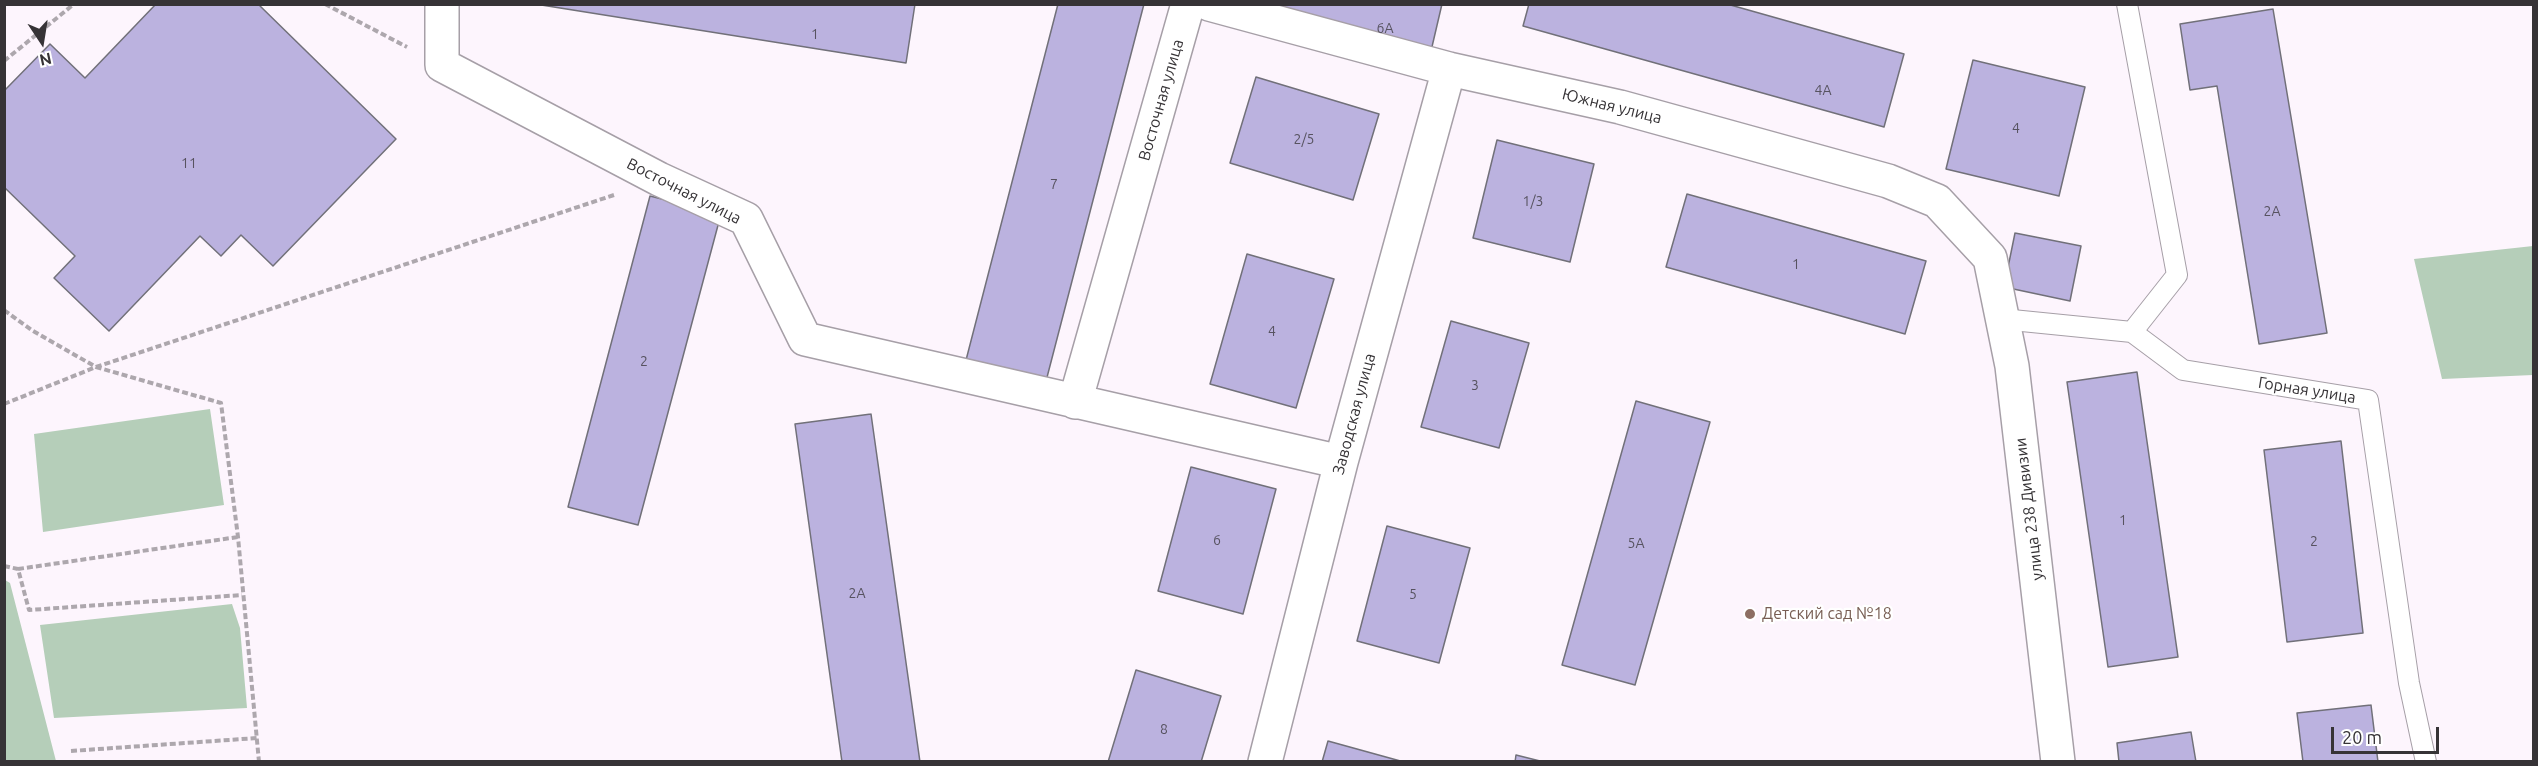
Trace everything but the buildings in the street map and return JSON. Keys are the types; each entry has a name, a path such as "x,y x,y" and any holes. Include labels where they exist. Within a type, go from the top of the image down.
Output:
{"street":[{"path":"442,4 442,65"},
{"name":"Восточная улица","path":"1075,402 1188,4"},
{"name":"Южная улица","path":"1209,4 1449,69 1620,107 1888,181 1937,201 1990,258"},
{"name":"Восточная улица","path":"442,65 659,179 746,219 805,339 1341,462"},
{"name":"Заводская улица","path":"1265,762 1341,462 1449,69"},
{"name":"улица 238 Дивизии","path":"1990,258 2012,366 2058,762"}],"lane":[{"path":"2002,319 2132,332 2177,275 2127,4"},
{"name":"Горная улица","path":"2132,332 2183,370 2368,400 2409,683 2426,762"}],"path":[{"path":"4,61 74,4"},
{"path":"325,4 442,65"},
{"path":"4,404 96,367 659,179"},
{"path":"4,310 33,331 96,367 221,403 238,537 260,762"},
{"path":"4,566 18,569 238,537"},
{"path":"18,569 29,610 242,595"},
{"path":"71,751 257,738"}],"green space":[{"path":"2533,246 2533,375 2442,379 2414,259"},
{"path":"210,409 224,505 43,532 34,434"},
{"path":"5,580 10,583 56,761 5,761"},
{"path":"232,604 240,628 247,708 54,718 40,625"}],"place":[{"name":"Детский сад №18","path":"1750,614"}]}
